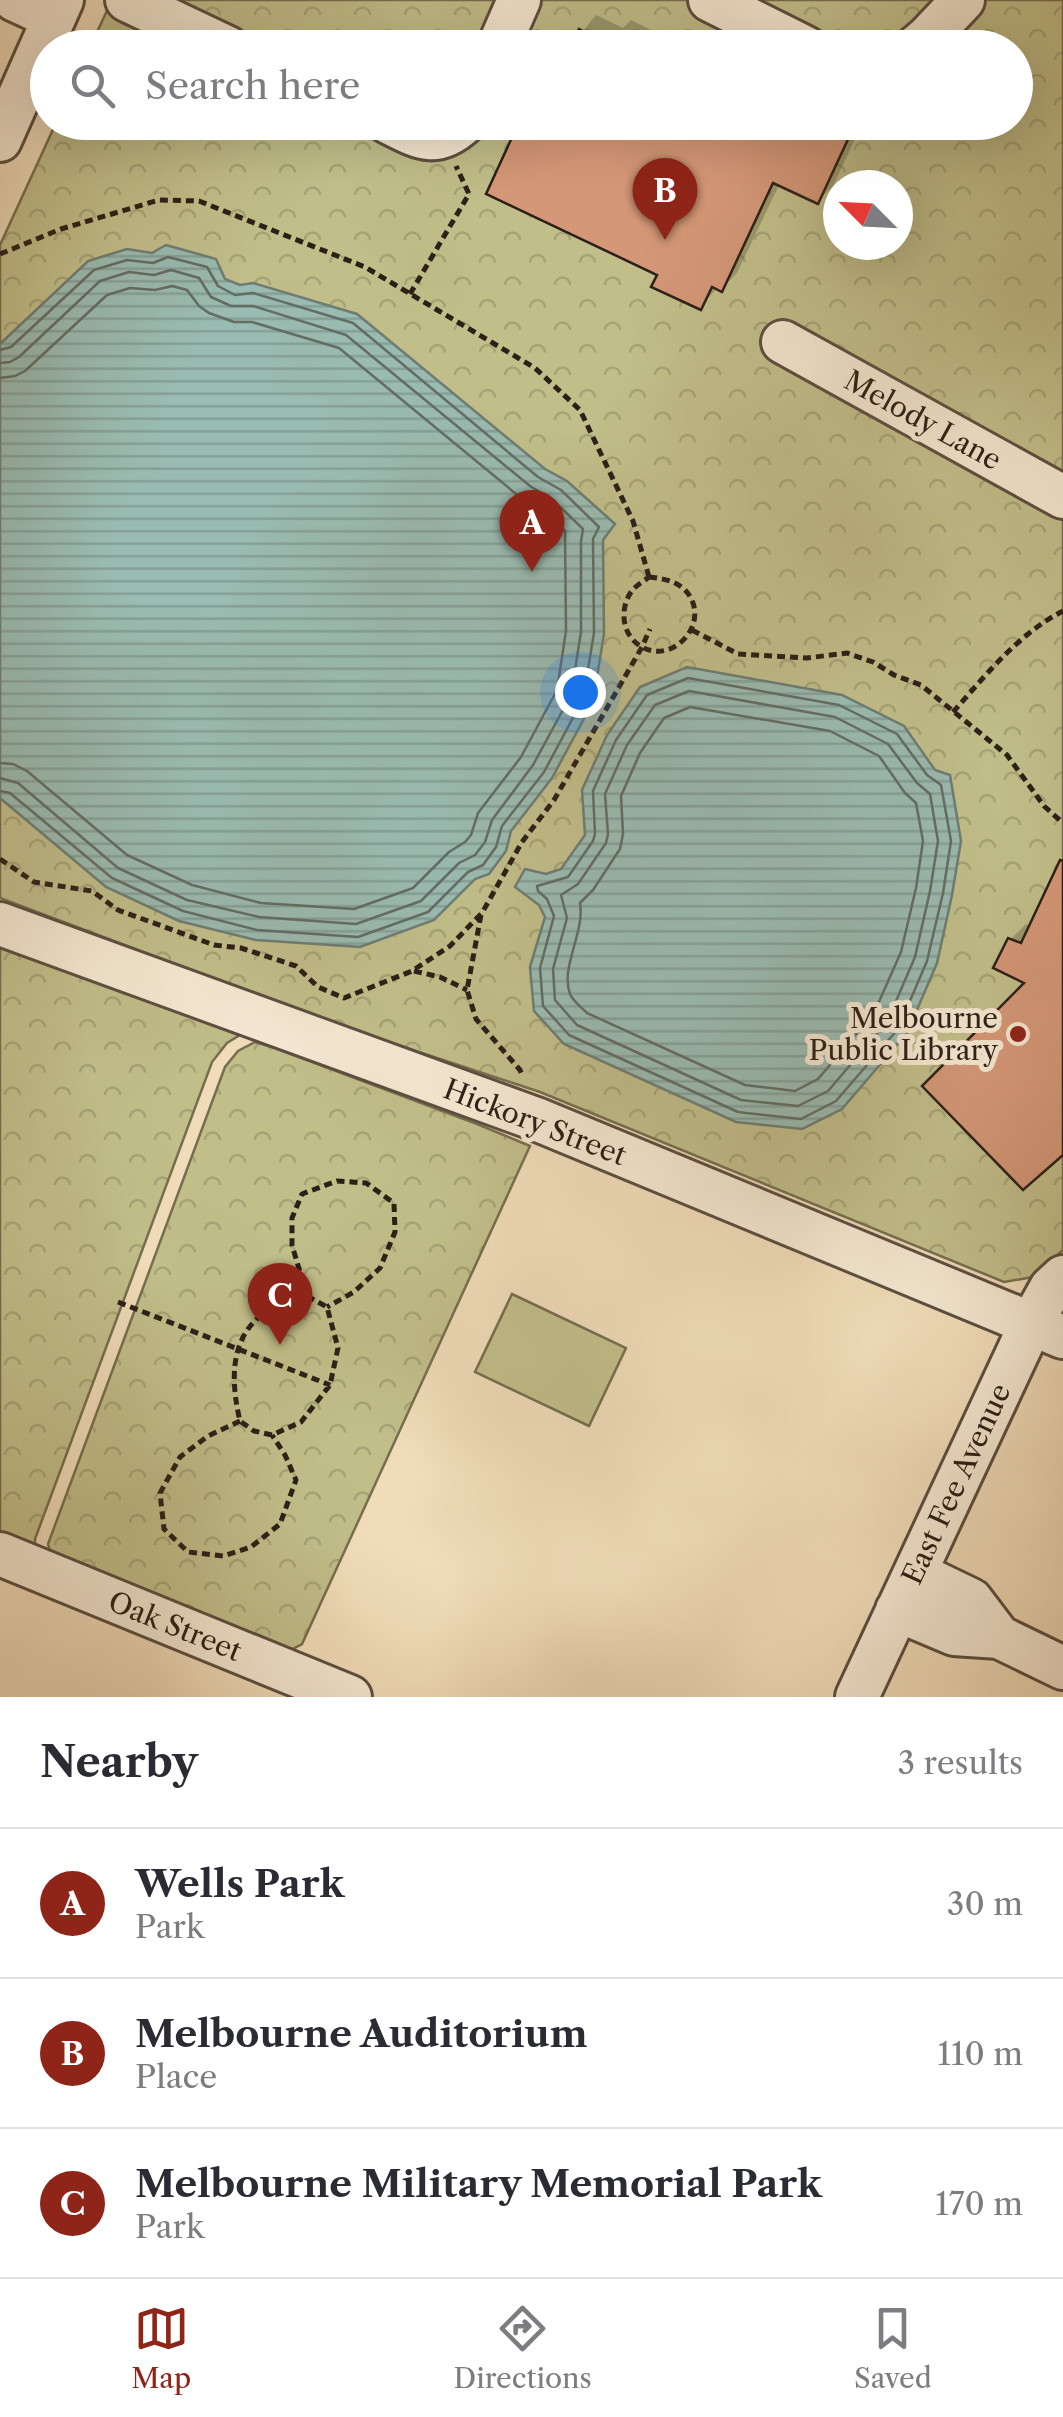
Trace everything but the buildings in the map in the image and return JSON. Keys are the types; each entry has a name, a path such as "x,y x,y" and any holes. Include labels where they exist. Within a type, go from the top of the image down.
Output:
{"street":[{"path":"15,0 58,9"},
{"path":"127,0 190,30"},
{"path":"506,30 519,0"},
{"path":"710,0 770,30"},
{"path":"934,30 962,0"},
{"path":"0,140 30,72"},
{"name":"Melody Lane","path":"783,342 1063,497"},
{"name":"Hickory Street","path":"0,924 536,1119 1047,1331"},
{"name":"East Fee Avenue","path":"857,1697 906,1592 1047,1331 1051,1288 1063,1277"},
{"name":"Oak Street","path":"0,1554 350,1697"},
{"path":"906,1592 954,1634 999,1637 1063,1668"}],"path":[{"path":"410,294 468,194 456,140"},
{"path":"0,254 61,229 159,200 199,201 365,268 534,368 580,410 633,521 649,577"},
{"path":"649,577 666,579 684,587 692,599 696,615 692,630 683,642 660,652 642,648 625,626 623,608 632,590 649,577"},
{"path":"953,712 1010,649 1063,611"},
{"path":"0,859 34,882 92,892 118,910 214,945 241,948 296,966 318,988 344,998 412,971 450,946 482,912 522,842 554,800 650,630"},
{"path":"692,630 738,654 807,658 847,653 920,685 1007,755 1044,806 1063,823"},
{"path":"482,912 468,990 476,1020 520,1070 536,1119"},
{"path":"412,971 440,977 468,990"},
{"path":"306,1296 292,1245 292,1218 302,1194 337,1181 366,1183 394,1203 396,1232 380,1268 354,1292 327,1307"},
{"path":"306,1296 327,1307 338,1348 330,1385 301,1422 272,1435 254,1431 240,1421 233,1394 234,1362 246,1331 261,1313 285,1300 306,1296"},
{"path":"118,1302 330,1385"},
{"path":"240,1421 208,1436 180,1457 160,1493 164,1529 188,1552 224,1556 251,1548 280,1524 296,1480 272,1435"}],"green space":[{"path":"112,0 1063,0 1063,1250 1033,1277 1004,1282 540,1092 337,1025 0,898 0,245 48,140 1033,140 1033,30 98,30"},
{"path":"0,940 248,1030 227,1043 212,1062 35,1546 0,1538"},
{"path":"255,1042 530,1146 302,1644 285,1653 52,1558 48,1544 225,1067 238,1051"},
{"path":"512,1294 626,1348 589,1426 475,1372"}],"water":[{"path":"166,245 216,259 225,279 240,285 253,283 357,314 545,469 567,481 615,524 603,540 604,634 593,702 552,778 511,831 506,851 489,874 475,879 434,920 360,947 256,940 179,921 106,887 0,798 0,344 88,261 127,249 152,253"},
{"path":"687,667 842,695 904,726 935,770 950,775 961,841 937,963 907,1033 842,1109 802,1129 736,1122 564,1044 534,1011 530,967 545,917 539,905 515,887 525,869 546,874 561,869 585,835 582,790 607,735 640,687"}],"place":[{"name":"Melbourne Auditorium","path":"665,240"},
{"name":"Wells Park","path":"532,572"},
{"name":"Melbourne Public Library","path":"1018,1034"},
{"name":"Melbourne Military Memorial Park","path":"280,1345"}]}
